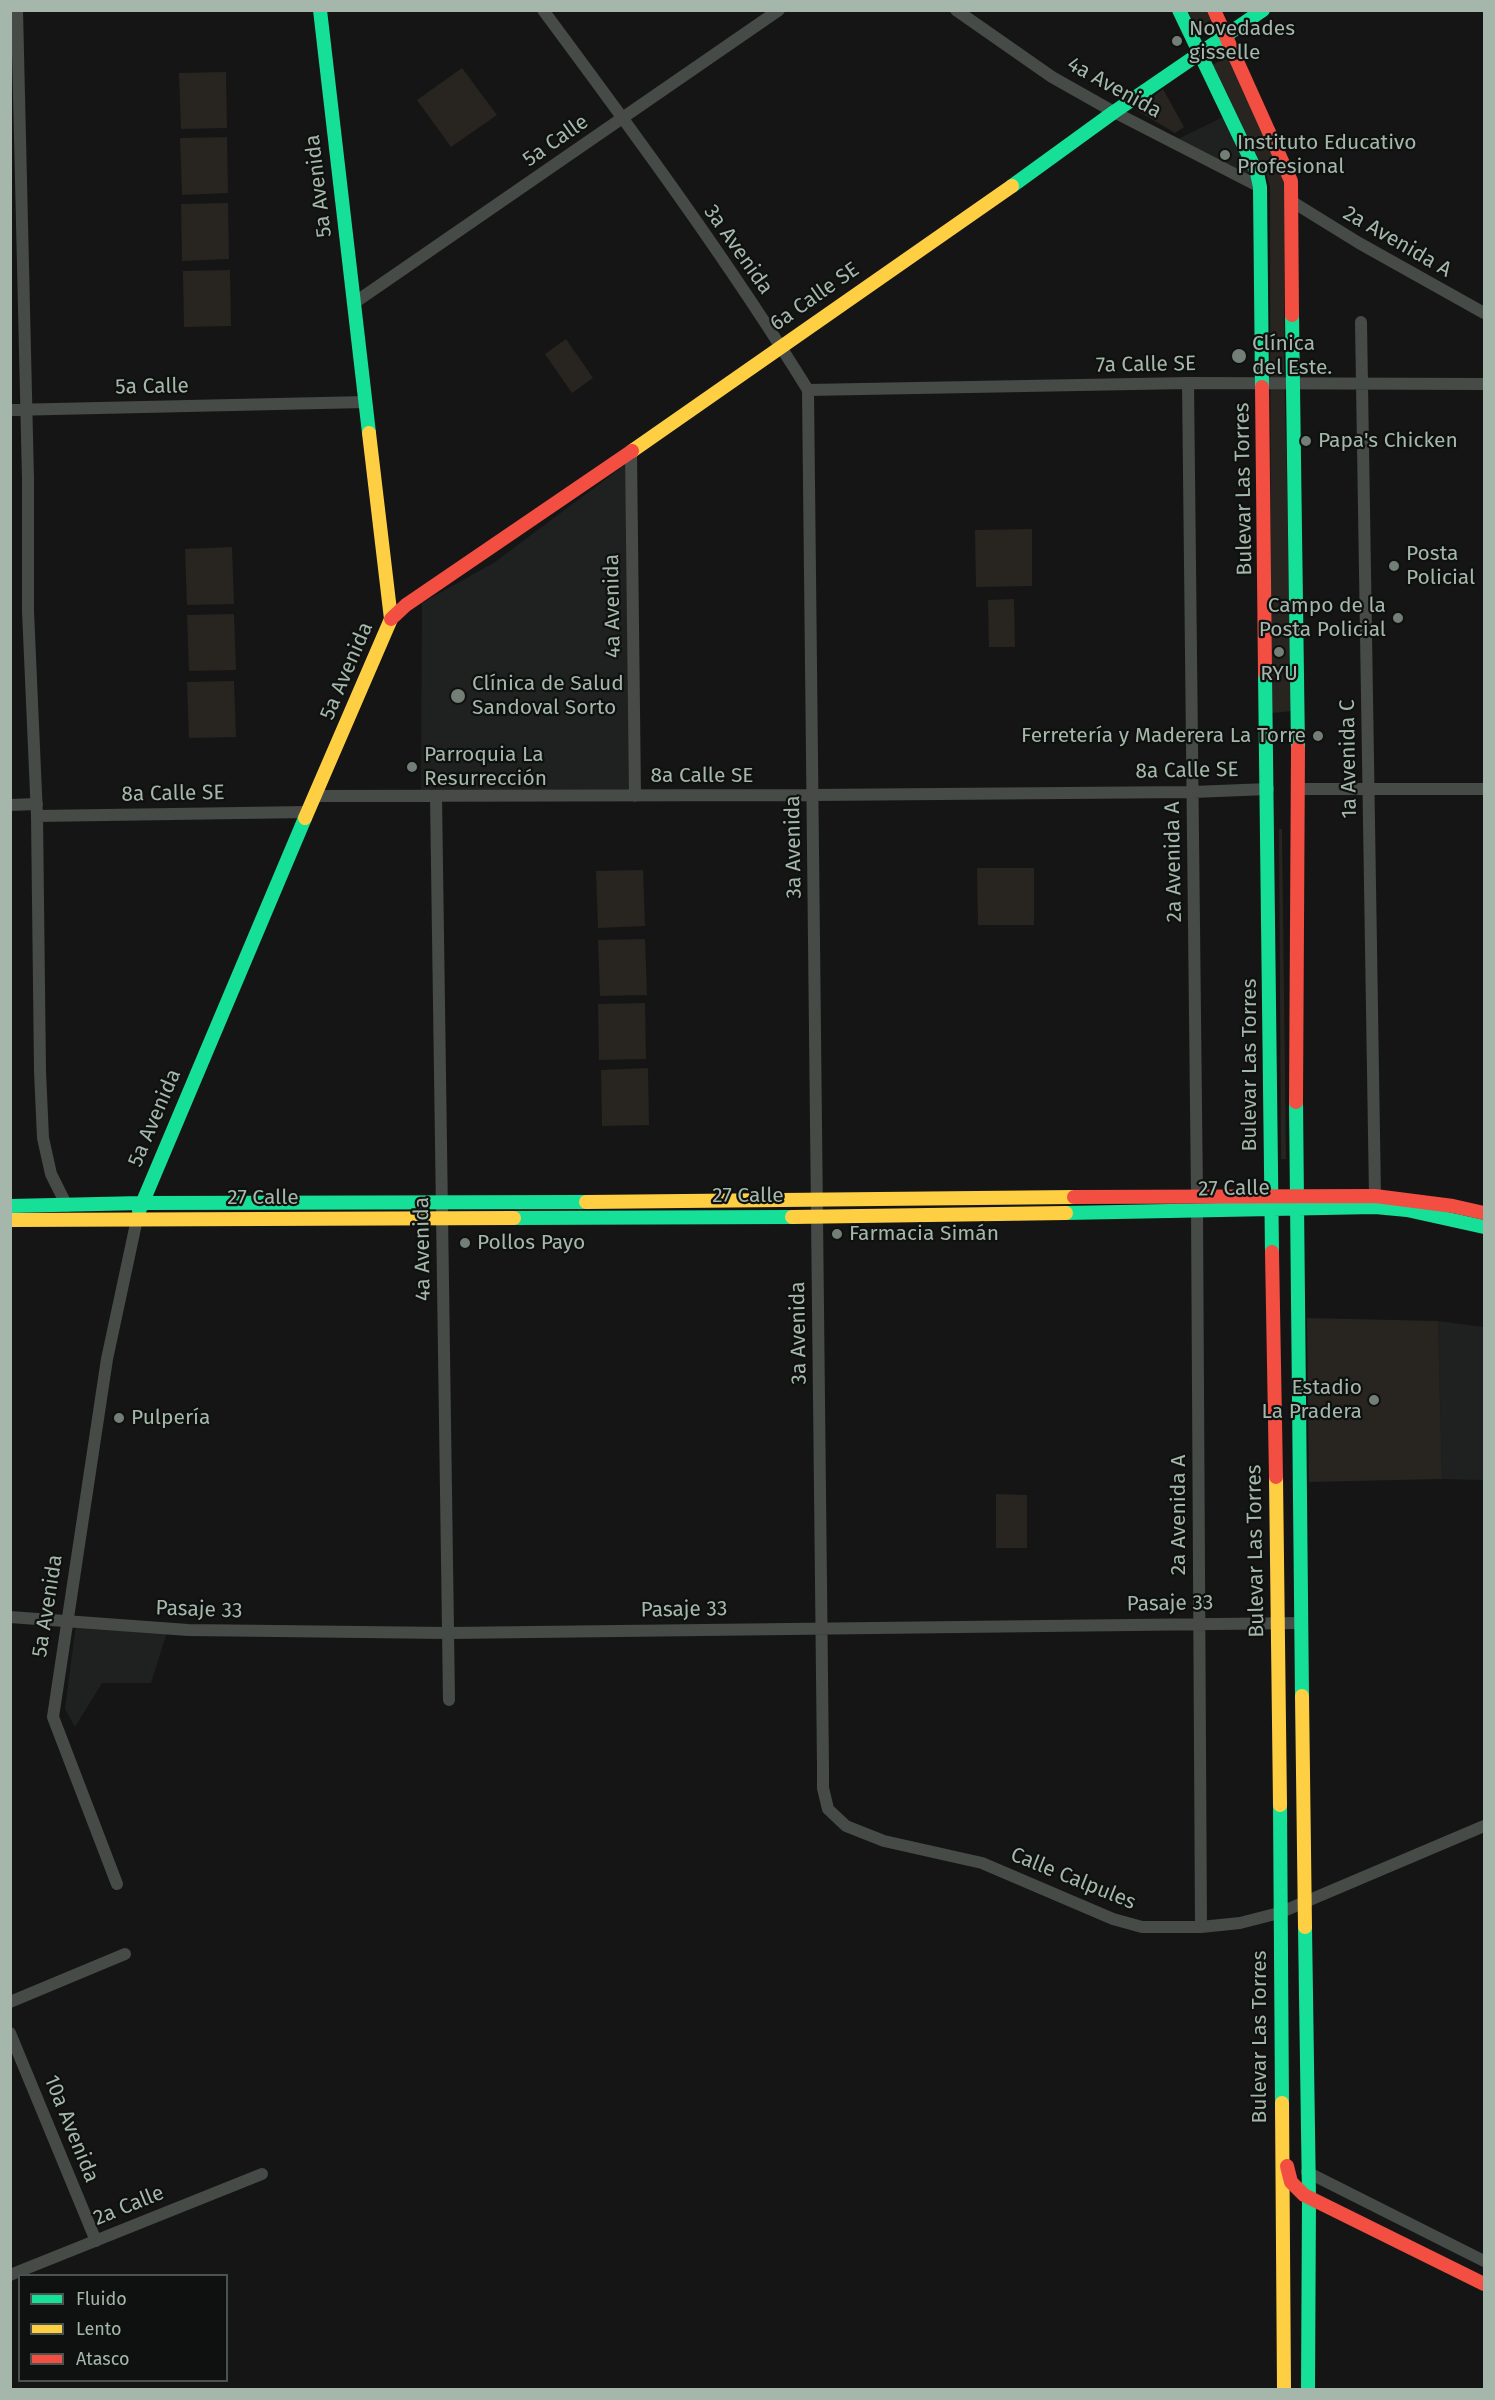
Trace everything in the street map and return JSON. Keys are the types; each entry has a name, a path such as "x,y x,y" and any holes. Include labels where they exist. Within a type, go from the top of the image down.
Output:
{"street":[{"path":"17,10 28,611 37,810 40,1071 43,1138 51,1174 67,1206"},
{"name":"5a Avenida","path":"117,1884 98,1829 53,1717 107,1359 137,1219 391,619 354,303 330,64 320,10"},
{"name":"3a Avenida","path":"543,10 623,118 781,347 808,390 823,1766"},
{"name":"5a Calle","path":"354,303 779,10"},
{"name":"4a Avenida","path":"956,10 1053,77 1114,112 1260,186"},
{"name":"Bulevar Las Torres","path":"1179,10 1257,173 1260,186 1279,1623 1279,1913 1282,2014 1284,2390"},
{"path":"1214,10 1291,181 1298,789 1296,1195 1309,2197 1308,2390"},
{"name":"6a Calle SE","path":"391,619 406,605 631,452 1114,112 1263,10"},
{"name":"2a Avenida A","path":"1291,201 1359,243 1485,314"},
{"name":"1a Avenida C","path":"1361,322 1375,1196"},
{"name":"2a Avenida A","path":"1188,383 1197,1203 1201,1927"},
{"name":"7a Calle SE","path":"808,390 1188,383 1485,384"},
{"name":"5a Calle","path":"10,410 366,402"},
{"name":"4a Avenida","path":"631,452 635,796"},
{"name":"8a Calle SE","path":"315,796 812,795 1192,792 1268,789"},
{"path":"1298,789 1485,789"},
{"name":"4a Avenida","path":"436,796 448,1700"},
{"name":"8a Calle SE","path":"10,805 37,810 308,812"},
{"name":"27 Calle","path":"1296,1195 1407,1210 1485,1227"},
{"name":"27 Calle","path":"10,1220 817,1216 1272,1202 1296,1195 1375,1196 1454,1206 1485,1213"},
{"name":"27 Calle","path":"10,1206 142,1203 817,1200 1197,1203"},
{"name":"Pasaje 33","path":"10,1617 188,1630 447,1633 1301,1623"},
{"name":"Calle Calpules","path":"823,1766 823,1788 828,1809 846,1826 884,1841 982,1863 1126,1923 1142,1927 1201,1927 1240,1923 1279,1913 1485,1826"},
{"path":"10,2002 125,1954"},
{"path":"1282,2014 1292,2007 1300,2009 1305,2016"},
{"name":"10a Avenida","path":"10,2033 96,2241"},
{"path":"1281,2132 1291,2181 1295,2188 1485,2284"},
{"path":"1307,2172 1485,2261"},
{"name":"2a Calle","path":"10,2275 262,2174"}],"shaded area":[{"path":"1188,11 1206,11 1211,20 1197,29"},
{"path":"1232,55 1285,180 1284,360 1292,711 1271,713 1270,187 1267,176 1212,65"},
{"path":"462,68 497,115 451,147 417,100"},
{"path":"226,72 227,128 181,129 179,73"},
{"path":"1163,89 1184,127 1175,133 1136,110"},
{"name":"Instituto Educativo Profesional","path":"1225,116 1252,172 1246,177 1178,139"},
{"path":"227,137 228,193 182,195 180,138"},
{"path":"228,203 229,259 182,261 181,204"},
{"path":"230,270 231,326 184,327 183,271"},
{"path":"566,339 593,378 572,393 545,354"},
{"path":"626,464 631,789 421,790 422,603 495,562"},
{"path":"1032,529 1032,586 976,587 975,530"},
{"path":"232,547 234,604 187,605 185,549"},
{"path":"1014,599 1015,647 989,647 988,600"},
{"path":"234,614 236,670 189,671 187,615"},
{"path":"234,681 236,737 189,738 187,682"},
{"path":"1279,829 1282,829 1286,1159 1281,1159"},
{"path":"977,868 1034,868 1034,925 978,925"},
{"path":"643,870 645,926 598,928 596,871"},
{"path":"645,939 647,995 600,996 598,940"},
{"path":"645,1003 646,1059 599,1060 598,1004"},
{"path":"648,1068 649,1125 602,1126 601,1070"},
{"name":"Estadio La Pradera","path":"1307,1318 1438,1321 1442,1479 1309,1482"},
{"path":"1438,1321 1484,1327 1484,1480 1442,1479"},
{"path":"996,1494 1027,1495 1027,1548 996,1548"},
{"path":"76,1624 167,1632 151,1683 102,1683 75,1727 65,1709"}],"traffic: fast":[{"path":"320,10 369,433"},
{"path":"1179,10 1257,173 1260,187 1262,387"},
{"path":"1012,186 1114,112 1263,10"},
{"path":"1292,315 1298,748"},
{"path":"1265,673 1272,1252"},
{"path":"139,1211 305,818"},
{"path":"1296,1102 1302,1696"},
{"path":"10,1206 142,1203 586,1202"},
{"path":"1066,1213 1375,1207 1407,1210 1484,1227"},
{"path":"514,1218 792,1217"},
{"path":"1280,1805 1282,2103"},
{"path":"1305,1927 1309,2197 1308,2390"}],"traffic: slow":[{"path":"632,451 1012,186"},
{"path":"305,818 391,619 369,433"},
{"path":"586,1202 1074,1197"},
{"path":"792,1217 1066,1213"},
{"path":"10,1220 514,1218"},
{"path":"1276,1477 1280,1805"},
{"path":"1302,1696 1305,1927"},
{"path":"1282,2103 1284,2390"}],"traffic: jam":[{"path":"1214,10 1291,181 1292,315"},
{"path":"1262,387 1265,673"},
{"path":"391,619 406,605 632,451"},
{"path":"1296,1102 1298,748"},
{"path":"1074,1197 1375,1196 1453,1206 1484,1213"},
{"path":"1272,1252 1276,1477"},
{"path":"1287,2166 1291,2182 1304,2195 1484,2284"}],"place":[{"name":"Novedades gisselle","path":"1177,41"},
{"name":"Instituto Educativo Profesional","path":"1225,155"},
{"name":"Clínica del Este.","path":"1239,356"},
{"name":"Papa's Chicken","path":"1306,441"},
{"name":"Posta Policial","path":"1394,566"},
{"name":"Campo de la Posta Policial","path":"1398,618"},
{"name":"RYU","path":"1279,652"},
{"name":"Clínica de Salud Sandoval Sorto","path":"458,696"},
{"name":"Ferretería y Maderera La Torre","path":"1318,736"},
{"name":"Parroquia La Resurrección","path":"412,767"},
{"name":"Farmacia Simán","path":"837,1234"},
{"name":"Pollos Payo","path":"465,1243"},
{"name":"Estadio La Pradera","path":"1374,1400"},
{"name":"Pulpería","path":"119,1418"}]}
